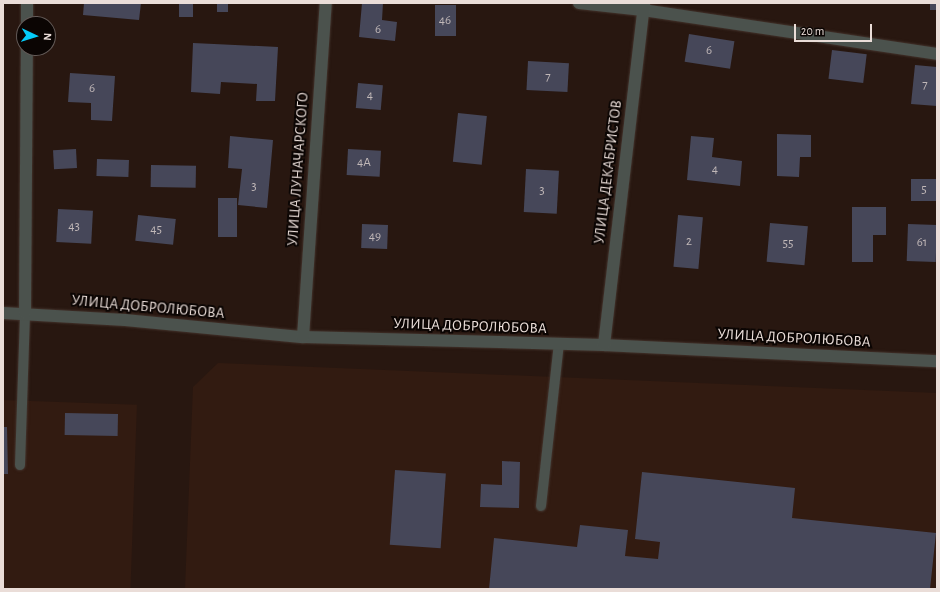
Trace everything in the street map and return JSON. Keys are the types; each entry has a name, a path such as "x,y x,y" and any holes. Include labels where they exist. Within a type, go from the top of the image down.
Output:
{"street":[{"path":"27,3 27,16"},
{"name":"УЛИЦА ЛУНАЧАРСКОГО","path":"303,337 326,3"},
{"path":"579,3 643,6 937,54"},
{"name":"УЛИЦА ДЕКАБРИСТОВ","path":"604,345 643,6"},
{"path":"25,313 27,56"},
{"name":"УЛИЦА ДОБРОЛЮБОВА","path":"3,313 25,313 303,337 604,345 937,361"}],"lane":[{"path":"20,465 25,313"},
{"path":"541,506 559,344"}],"shaded area":[{"path":"218,363 937,393 937,589 185,589 193,387"},
{"path":"3,400 137,405 130,589 3,589"}],"building":[{"path":"84,3 141,3 139,20 83,15"},
{"path":"179,3 193,3 193,17 179,17"},
{"path":"217,3 228,3 228,12 217,12"},
{"path":"362,3 383,3 382,20 397,22 395,41 359,37"},
{"path":"930,3 937,3 937,10 930,10"},
{"path":"435,5 456,5 456,36 435,36"},
{"path":"689,34 734,41 730,69 685,62"},
{"path":"193,43 278,47 275,101 256,101 257,84 221,82 220,94 191,92"},
{"path":"832,50 867,54 863,83 828,79"},
{"path":"528,61 569,63 567,92 526,90"},
{"path":"915,65 937,67 937,106 911,104"},
{"path":"70,73 115,76 112,121 91,120 91,103 68,102"},
{"path":"358,83 383,85 381,110 356,108"},
{"path":"458,113 487,116 482,165 453,162"},
{"path":"777,134 811,135 811,157 800,157 799,177 777,176"},
{"path":"230,136 273,140 267,208 238,205 242,169 228,168"},
{"path":"691,136 714,138 712,157 742,161 740,186 687,180"},
{"path":"76,149 77,168 54,169 53,150"},
{"path":"348,149 381,151 380,177 347,175"},
{"path":"97,159 129,160 128,177 96,176"},
{"path":"151,165 196,166 196,188 151,187"},
{"path":"526,169 559,171 557,214 524,212"},
{"path":"911,179 937,179 937,201 911,201"},
{"path":"218,198 237,198 237,237 218,237"},
{"path":"852,207 886,207 886,235 873,235 873,262 852,262"},
{"path":"58,209 93,211 91,244 56,242"},
{"path":"138,215 176,219 173,245 135,241"},
{"path":"678,215 703,217 698,269 673,267"},
{"path":"770,223 808,226 804,265 767,262"},
{"path":"362,224 388,225 387,249 361,248"},
{"path":"908,224 937,225 936,262 907,261"},
{"path":"65,413 118,414 118,436 65,435"},
{"path":"3,427 7,427 8,474 3,474"},
{"path":"502,461 520,462 519,508 480,507 481,484 502,485"},
{"path":"395,470 446,474 441,548 390,545"},
{"path":"642,472 795,488 792,518 936,533 930,589 489,589 494,538 577,547 580,525 628,530 625,556 658,559 660,542 635,539"}]}
